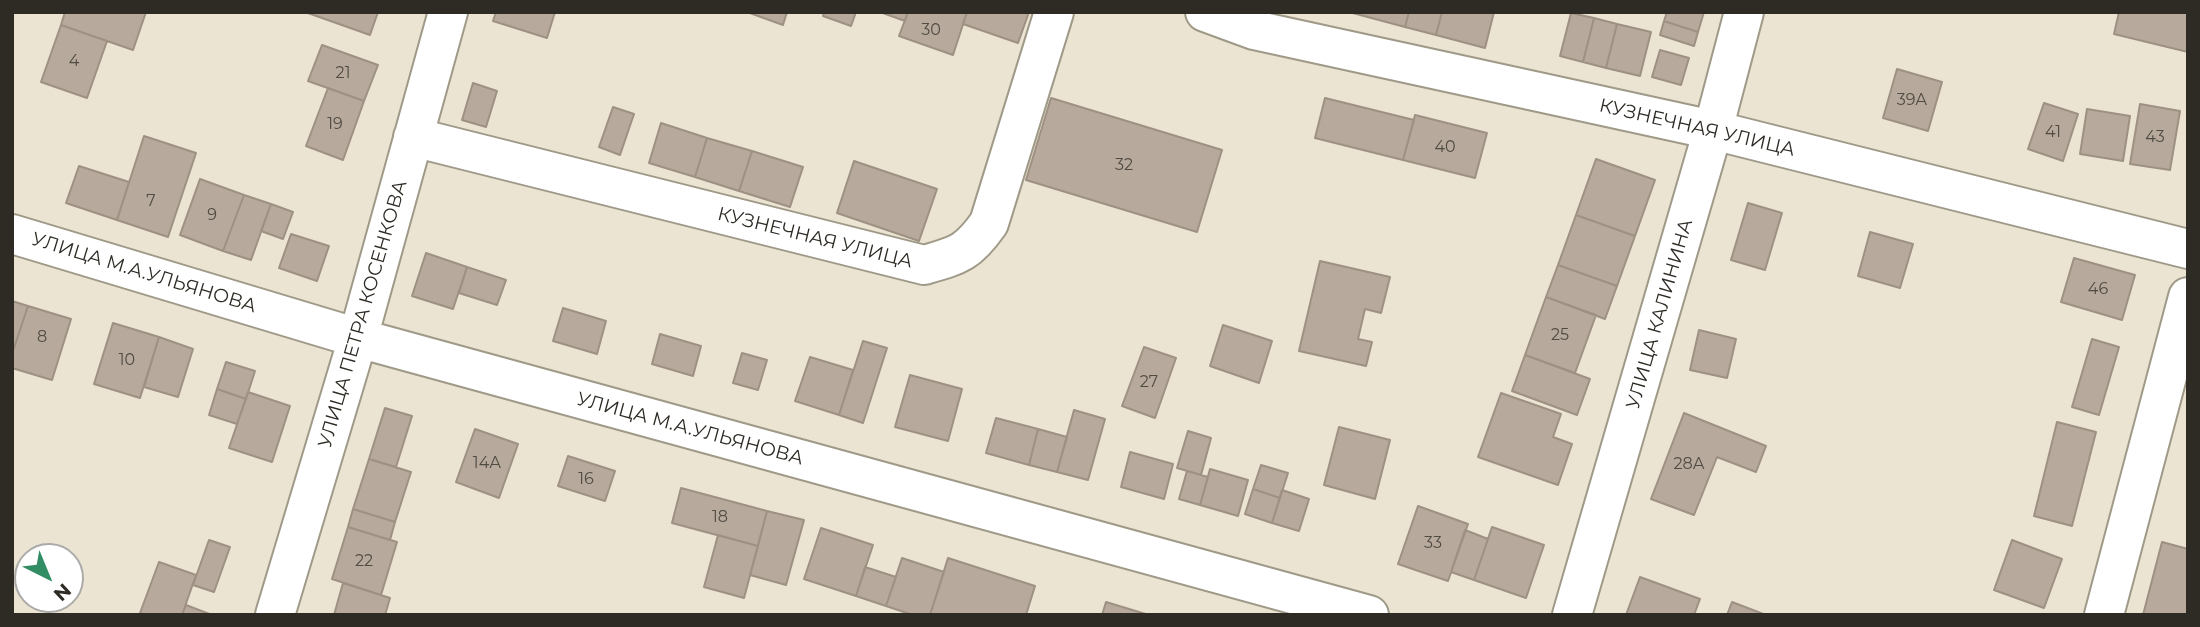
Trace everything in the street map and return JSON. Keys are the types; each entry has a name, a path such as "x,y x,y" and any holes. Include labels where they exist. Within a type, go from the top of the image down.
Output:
{"street":[{"name":"УЛИЦА ПЕТРА КОСЕНКОВА","path":"275,615 358,338 448,12"},
{"name":"КУЗНЕЧНАЯ УЛИЦА","path":"413,137 924,265 960,254 976,242 989,223 1054,12"},
{"name":"КУЗНЕЧНАЯ УЛИЦА","path":"1205,12 1254,30 1713,130 2188,249"},
{"name":"УЛИЦА КАЛИНИНА","path":"1572,615 1713,130 1744,12"},
{"name":"УЛИЦА М.А.УЛЬЯНОВА","path":"12,234 358,338 1369,615"},
{"path":"2104,615 2188,296"}],"building":[{"path":"65,12 146,12 133,50 61,25"},
{"path":"305,12 378,12 370,35"},
{"path":"496,12 555,12 547,38 493,21"},
{"path":"747,12 787,12 783,25"},
{"path":"824,12 856,12 851,26 823,16"},
{"path":"880,12 908,12 905,21"},
{"path":"908,12 967,12 953,55 899,36"},
{"path":"967,12 1029,12 1018,43 963,24"},
{"path":"1349,12 1409,12 1405,27"},
{"path":"1409,12 1442,12 1436,35 1405,27"},
{"path":"1442,12 1494,12 1485,48 1436,35"},
{"path":"1667,12 1704,12 1698,32 1664,21"},
{"path":"2119,12 2188,12 2188,52 2114,34"},
{"path":"1571,13 1594,18 1583,62 1560,56"},
{"path":"1594,18 1617,24 1606,68 1583,62"},
{"path":"1664,21 1698,32 1694,46 1660,35"},
{"path":"1617,24 1651,32 1640,76 1606,68"},
{"path":"61,25 107,41 87,98 41,82"},
{"path":"322,45 378,65 364,101 308,81"},
{"path":"1660,50 1689,58 1681,85 1652,77"},
{"path":"1897,69 1942,82 1928,131 1883,118"},
{"path":"473,83 497,91 486,127 462,120"},
{"path":"328,88 364,101 343,160 306,146"},
{"path":"1051,98 1222,150 1197,232 1026,180"},
{"path":"1325,98 1414,120 1403,160 1315,138"},
{"path":"2044,103 2078,114 2063,161 2028,149"},
{"path":"2140,104 2180,111 2170,170 2130,164"},
{"path":"613,107 634,114 620,155 599,147"},
{"path":"2087,109 2130,116 2123,161 2080,154"},
{"path":"1415,115 1487,133 1475,178 1403,160"},
{"path":"661,123 707,138 695,177 649,163"},
{"path":"144,136 196,153 168,237 117,220"},
{"path":"707,138 752,151 739,191 695,177"},
{"path":"752,151 803,167 790,207 739,191"},
{"path":"1596,159 1655,180 1635,236 1576,215"},
{"path":"854,161 937,189 919,241 837,213"},
{"path":"79,166 129,182 117,220 66,203"},
{"path":"200,179 244,195 223,251 180,235"},
{"path":"244,195 271,204 251,260 223,251"},
{"path":"1748,203 1782,213 1765,270 1731,260"},
{"path":"271,204 293,212 283,239 261,231"},
{"path":"1576,215 1635,236 1617,286 1558,265"},
{"path":"1870,232 1913,244 1900,288 1858,276"},
{"path":"291,234 329,246 317,281 279,268"},
{"path":"426,253 467,267 453,309 412,296"},
{"path":"2074,258 2135,275 2122,320 2061,302"},
{"path":"1320,261 1390,277 1381,313 1365,309 1358,339 1372,342 1366,366 1299,351"},
{"path":"1558,265 1617,286 1605,319 1546,297"},
{"path":"467,267 506,280 497,305 459,293"},
{"path":"1546,297 1596,315 1575,373 1525,355"},
{"path":"12,301 28,306 12,354"},
{"path":"28,306 71,319 52,380 12,368 12,354"},
{"path":"563,308 606,321 597,354 553,341"},
{"path":"113,323 159,337 140,398 94,384"},
{"path":"1223,325 1272,341 1259,383 1210,366"},
{"path":"1699,330 1736,339 1727,378 1690,370"},
{"path":"660,334 701,346 693,376 652,364"},
{"path":"159,337 193,349 178,397 144,387"},
{"path":"2092,339 2119,347 2099,415 2072,407"},
{"path":"863,341 887,348 863,423 839,415"},
{"path":"1144,347 1176,358 1155,418 1122,406"},
{"path":"742,353 767,360 758,390 733,383"},
{"path":"1525,355 1590,379 1577,415 1512,391"},
{"path":"810,357 853,370 839,415 795,401"},
{"path":"226,362 255,371 246,399 217,389"},
{"path":"910,375 962,389 948,441 895,427"},
{"path":"217,389 246,399 237,424 209,415"},
{"path":"248,392 290,406 272,462 229,448"},
{"path":"1501,393 1561,414 1553,437 1572,444 1558,485 1478,457"},
{"path":"385,408 412,416 396,467 369,459"},
{"path":"1074,410 1105,419 1088,480 1057,472"},
{"path":"1684,413 1766,446 1756,472 1717,457 1694,515 1651,499"},
{"path":"996,418 1038,429 1029,465 986,453"},
{"path":"2057,422 2096,432 2072,526 2034,516"},
{"path":"1339,427 1390,440 1375,499 1324,485"},
{"path":"475,429 518,444 499,498 456,482"},
{"path":"1038,429 1067,437 1057,472 1029,465"},
{"path":"1188,431 1211,438 1201,475 1177,468"},
{"path":"1130,452 1173,464 1164,499 1121,487"},
{"path":"568,456 615,471 605,501 558,486"},
{"path":"369,459 411,472 395,522 353,509"},
{"path":"1261,465 1288,473 1280,498 1253,489"},
{"path":"1210,469 1248,480 1238,516 1200,505"},
{"path":"1187,471 1208,477 1200,505 1179,499"},
{"path":"681,488 767,511 758,546 672,523"},
{"path":"1253,489 1280,498 1272,523 1245,514"},
{"path":"1282,490 1309,499 1299,531 1272,523"},
{"path":"1418,506 1468,524 1448,581 1398,564"},
{"path":"353,509 395,522 390,540 348,527"},
{"path":"767,511 804,520 786,585 750,575"},
{"path":"348,527 397,542 381,595 332,579"},
{"path":"1492,527 1544,545 1526,598 1474,580"},
{"path":"821,528 873,545 856,596 804,579"},
{"path":"1465,530 1488,539 1474,580 1451,572"},
{"path":"718,535 758,546 744,598 704,587"},
{"path":"209,540 230,547 214,592 193,585"},
{"path":"2012,540 2062,559 2044,608 1994,590"},
{"path":"2162,542 2188,549 2188,615 2143,615"},
{"path":"902,558 944,572 930,615 913,615 886,606"},
{"path":"948,558 1035,586 1026,615 930,615"},
{"path":"159,562 196,575 182,615 140,613"},
{"path":"865,567 896,577 886,606 856,596"},
{"path":"1640,577 1700,599 1694,615 1626,615"},
{"path":"343,583 390,598 385,615 334,615"},
{"path":"1106,602 1149,615 1102,615"},
{"path":"1732,602 1766,615 1727,615"},
{"path":"186,605 212,615 182,615"}]}
